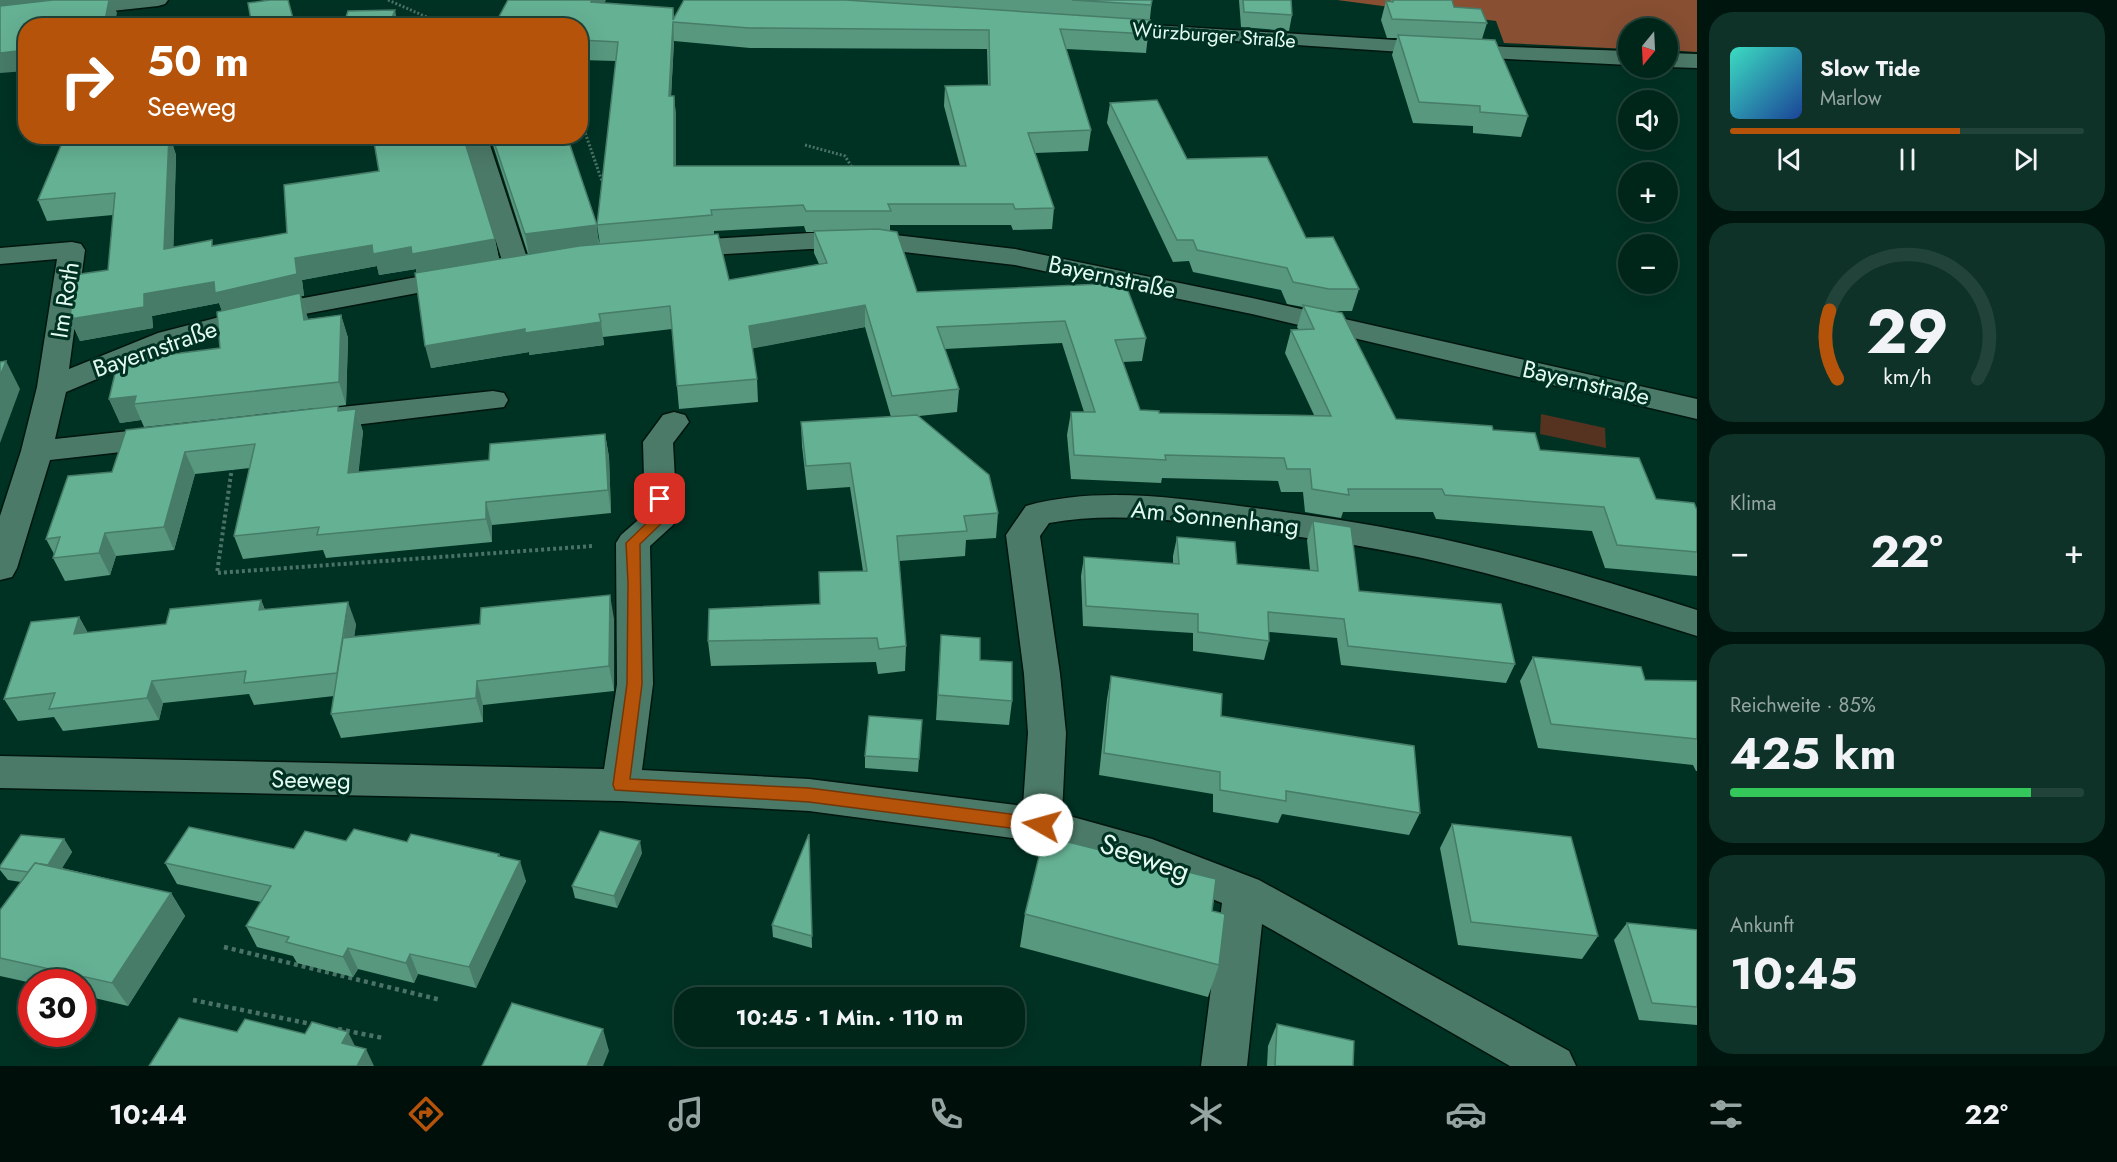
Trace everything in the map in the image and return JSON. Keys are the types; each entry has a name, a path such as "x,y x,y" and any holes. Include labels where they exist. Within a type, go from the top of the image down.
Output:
{"street":[{"path":"0,17 158,0"},
{"name":"Würzburger Straße","path":"1078,26 1404,47 1618,57"},
{"path":"1678,60 1697,61"},
{"name":"Bayernstraße","path":"52,387 168,339 276,311 508,269 477,144"},
{"name":"Bayernstraße","path":"650,251 745,244 878,241 1015,257 1252,306 1697,410"},
{"name":"Im Roth","path":"0,256 72,250 52,387"},
{"path":"0,568 37,451 52,387"},
{"path":"286,423 493,400"},
{"path":"621,785 635,684 633,543 661,518 658,442 674,422"},
{"path":"37,451 192,434"},
{"name":"Am Sonnenhang","path":"1042,825 1047,733 1042,674 1023,535 1038,514 1067,507 1175,509 1300,525 1438,550 1610,594 1697,623"},
{"name":"Seeweg","path":"0,772 621,785 809,795 1042,825 1152,856 1244,893 1337,943 1553,1066"},
{"path":"1224,1066 1244,893"}],"path":[{"path":"388,0 429,18"},
{"path":"588,141 604,186"},
{"path":"805,145 845,156 858,175"},
{"path":"234,457 217,573 633,543"},
{"path":"224,947 441,1000"},
{"path":"193,1000 383,1038"}],"shaded area":[{"path":"1337,0 1697,0 1697,52 1678,51 1678,18 1618,18 1618,48 1504,43 1496,21"},
{"path":"1541,414 1605,428 1606,448 1540,434"}],"building":[{"path":"53,0 109,0 106,18 18,18 18,51 0,53 0,6"},
{"path":"288,0 293,18 251,18 248,3"},
{"path":"508,0 592,0 591,2 673,8 673,20 684,0 846,0 1150,20 1148,34 1060,29 1091,130 1028,133 1054,208 1015,209 1013,204 888,204 891,211 806,211 803,205 711,210 712,215 597,225 618,42 588,40 588,18 498,18","holes":["673,22 749,28 989,30 990,85 945,86 966,166 674,166 674,96 669,96"]},
{"path":"1072,0 1152,0 1151,5"},
{"path":"1243,0 1291,0 1292,15 1244,12"},
{"path":"1393,0 1452,0 1454,7 1481,9 1487,23 1392,19 1386,1 1393,2"},
{"path":"395,10 392,18 346,18 348,11"},
{"path":"1398,35 1495,40 1528,116 1480,112 1480,106 1419,102"},
{"path":"1157,100 1187,159 1267,157 1306,238 1333,237 1359,289 1329,289 1293,282 1287,268 1197,250 1193,240 1177,240 1110,103"},
{"path":"62,144 169,144 164,249 212,240 212,246 287,233 284,185 379,171 374,144 465,144 495,239 412,254 411,247 373,254 372,245 295,258 297,274 215,293 214,282 144,294 144,307 70,319 74,275 108,270 115,193 38,200"},
{"path":"495,144 570,144 597,225 525,234"},
{"path":"878,229 897,232 917,292 1125,283 1146,338 1115,340 1140,410 1159,411 1159,413 1331,416 1291,330 1314,329 1303,305 1342,313 1396,419 1492,426 1493,430 1535,433 1540,450 1639,458 1656,499 1694,503 1697,510 1697,552 1617,545 1604,507 1445,495 1442,489 1348,489 1349,495 1312,489 1310,469 1287,469 1284,458 1165,455 1166,460 1074,455 1071,412 1095,412 1065,321 937,327 959,389 892,396 865,305 749,326 757,379 677,386 670,306 599,314 601,322 525,333 525,329 425,346 415,273 579,246 718,234 729,280 827,263 814,231"},
{"path":"300,293 304,320 341,315 339,382 134,404 136,396 109,399 118,361 220,348 217,312"},
{"path":"6,361 0,376 0,362"},
{"path":"338,406 338,411 356,409 348,473 489,460 490,444 605,434 608,490 486,502 486,519 317,535 319,527 234,536 255,444 185,452 164,527 105,533 99,553 53,558 60,537 46,539 68,476 112,472 126,430"},
{"path":"917,415 989,475 998,513 964,516 967,531 897,536 906,646 879,649 877,638 708,641 709,609 820,604 819,572 867,571 850,463 806,466 801,422"},
{"path":"1313,521 1351,527 1359,591 1501,604 1515,664 1348,646 1344,619 1268,612 1269,641 1198,632 1198,614 1086,606 1084,557 1179,564 1177,537 1235,542 1237,564 1318,571"},
{"path":"610,595 609,666 477,681 476,698 331,714 343,638 480,624 481,608"},
{"path":"261,600 259,610 348,602 337,673 244,683 246,671 152,681 147,698 49,709 55,693 4,699 31,622 79,617 74,634 166,624 170,609"},
{"path":"941,635 980,638 980,660 1012,662 1012,701 938,695"},
{"path":"1533,657 1641,667 1645,680 1697,681 1697,739 1551,724"},
{"path":"1111,676 1222,694 1221,716 1414,746 1420,813 1286,791 1286,801 1220,790 1220,772 1104,753"},
{"path":"869,716 922,720 919,759 865,756"},
{"path":"1452,824 1571,837 1598,936 1471,922"},
{"path":"189,827 294,849 305,831 346,841 354,829 407,842 411,834 520,861 469,967 410,954 406,963 348,948 343,957 286,942 289,937 246,926 271,886 165,863"},
{"path":"600,831 640,841 614,896 572,886"},
{"path":"809,834 812,936 772,925"},
{"path":"21,835 64,839 48,865 35,863 28,872 0,868"},
{"path":"1044,836 1216,879 1212,911 1225,914 1219,965 1025,914"},
{"path":"35,863 171,893 112,983 96,979 96,969 49,969 0,958 0,910"},
{"path":"1627,923 1697,930 1697,1007 1652,1003"},
{"path":"512,1003 603,1029 587,1066 482,1066"},
{"path":"179,1018 237,1032 245,1019 305,1034 312,1022 348,1032 342,1043 366,1049 357,1066 149,1066"},
{"path":"1277,1024 1354,1041 1353,1066 1275,1066"}],"route":[{"path":"660,499 661,518 633,543 635,684 621,785 809,795 1042,825"}]}
